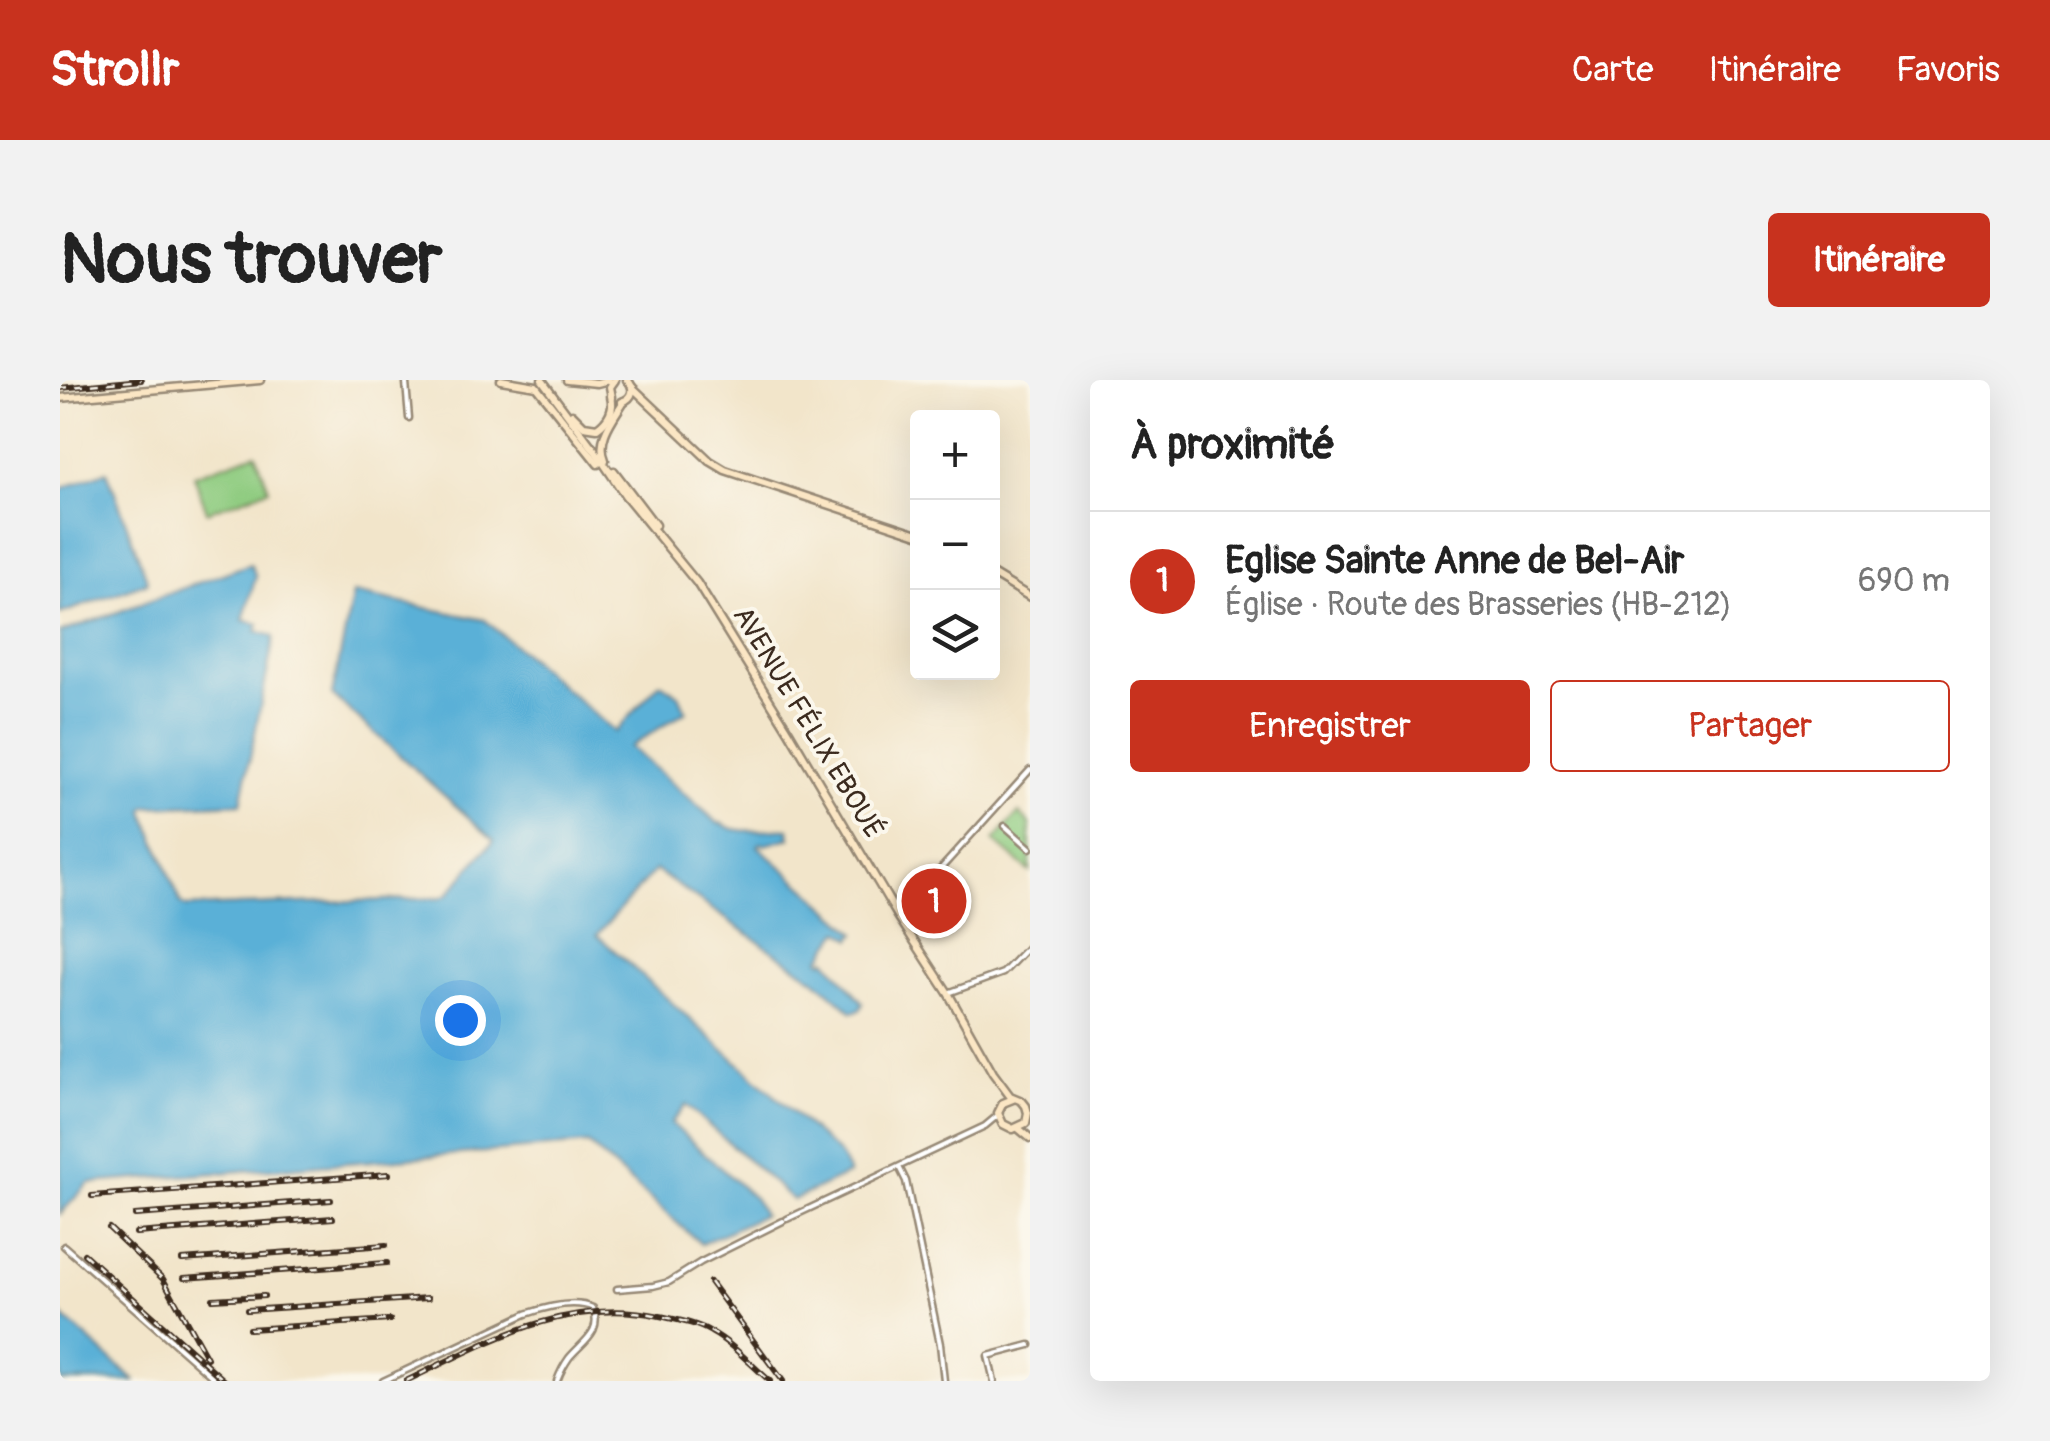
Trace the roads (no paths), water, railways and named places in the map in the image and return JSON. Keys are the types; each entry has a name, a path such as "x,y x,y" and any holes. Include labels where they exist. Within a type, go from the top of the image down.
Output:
{"street":[{"path":"60,398 260,380"},
{"path":"502,380 538,382 625,495"},
{"path":"567,380 612,380"},
{"path":"579,426 596,428 612,412 612,380"},
{"name":"AVENUE FÉLIX EBOUÉ","path":"538,382 579,426 625,495 666,542"},
{"path":"406,383 409,418"},
{"path":"597,383 618,401 646,398"},
{"path":"630,383 710,461 725,470 910,531"},
{"path":"606,461 602,439 632,394 630,383"},
{"path":"596,428 602,439"},
{"path":"590,444 602,439"},
{"name":"AVENUE FÉLIX EBOUÉ","path":"590,444 697,583 1001,1084"},
{"path":"1000,579 1030,597"},
{"path":"898,916 1030,770"},
{"path":"1005,826 1030,848"},
{"path":"948,993 1003,973 1030,945"},
{"path":"1001,1084 1022,1100 1029,1117 1018,1128"},
{"path":"617,1289 669,1282 785,1220 985,1126 1004,1103 1001,1084"},
{"path":"1004,1103 1022,1100"},
{"path":"998,1113 1005,1126"},
{"path":"985,1126 1018,1128 1030,1138"},
{"path":"899,1167 906,1181 944,1381"},
{"path":"64,1246 217,1381"},
{"path":"382,1381 540,1309 585,1304 594,1308 594,1332 568,1360 556,1381"},
{"path":"994,1381 988,1356 1030,1345"}],"water":[{"path":"107,471 148,582 60,614 60,489"},
{"path":"250,564 256,576 243,620 259,624 257,631 274,638 241,803 146,807 144,811 181,904 186,907 441,898 494,840 332,695 353,593 485,620 615,732 662,684 679,695 686,711 630,747 719,824 745,831 789,829 790,838 758,846 856,933 852,939 840,931 820,959 826,959 863,1003 860,1010 852,1012 817,981 655,870 597,935 839,1154 849,1174 793,1200 686,1105 671,1123 755,1199 763,1215 701,1244 588,1144 89,1183 60,1214 60,633"},
{"path":"60,1314 135,1381 60,1381"}],"railway":[{"path":"60,388 141,380"},
{"path":"92,1196 389,1174"},
{"path":"135,1215 331,1200"},
{"path":"136,1233 333,1218"},
{"path":"109,1228 163,1279 207,1358"},
{"path":"182,1260 386,1245"},
{"path":"84,1254 225,1381"},
{"path":"184,1278 387,1263"},
{"path":"710,1282 783,1381"},
{"path":"213,1299 264,1296"},
{"path":"247,1310 428,1298"},
{"path":"406,1381 529,1326 592,1312 626,1311 705,1329 727,1342 770,1381"},
{"path":"249,1329 390,1320"}],"place":[{"name":"Eglise Sainte Anne de Bel-Air","path":"934,901"}]}
